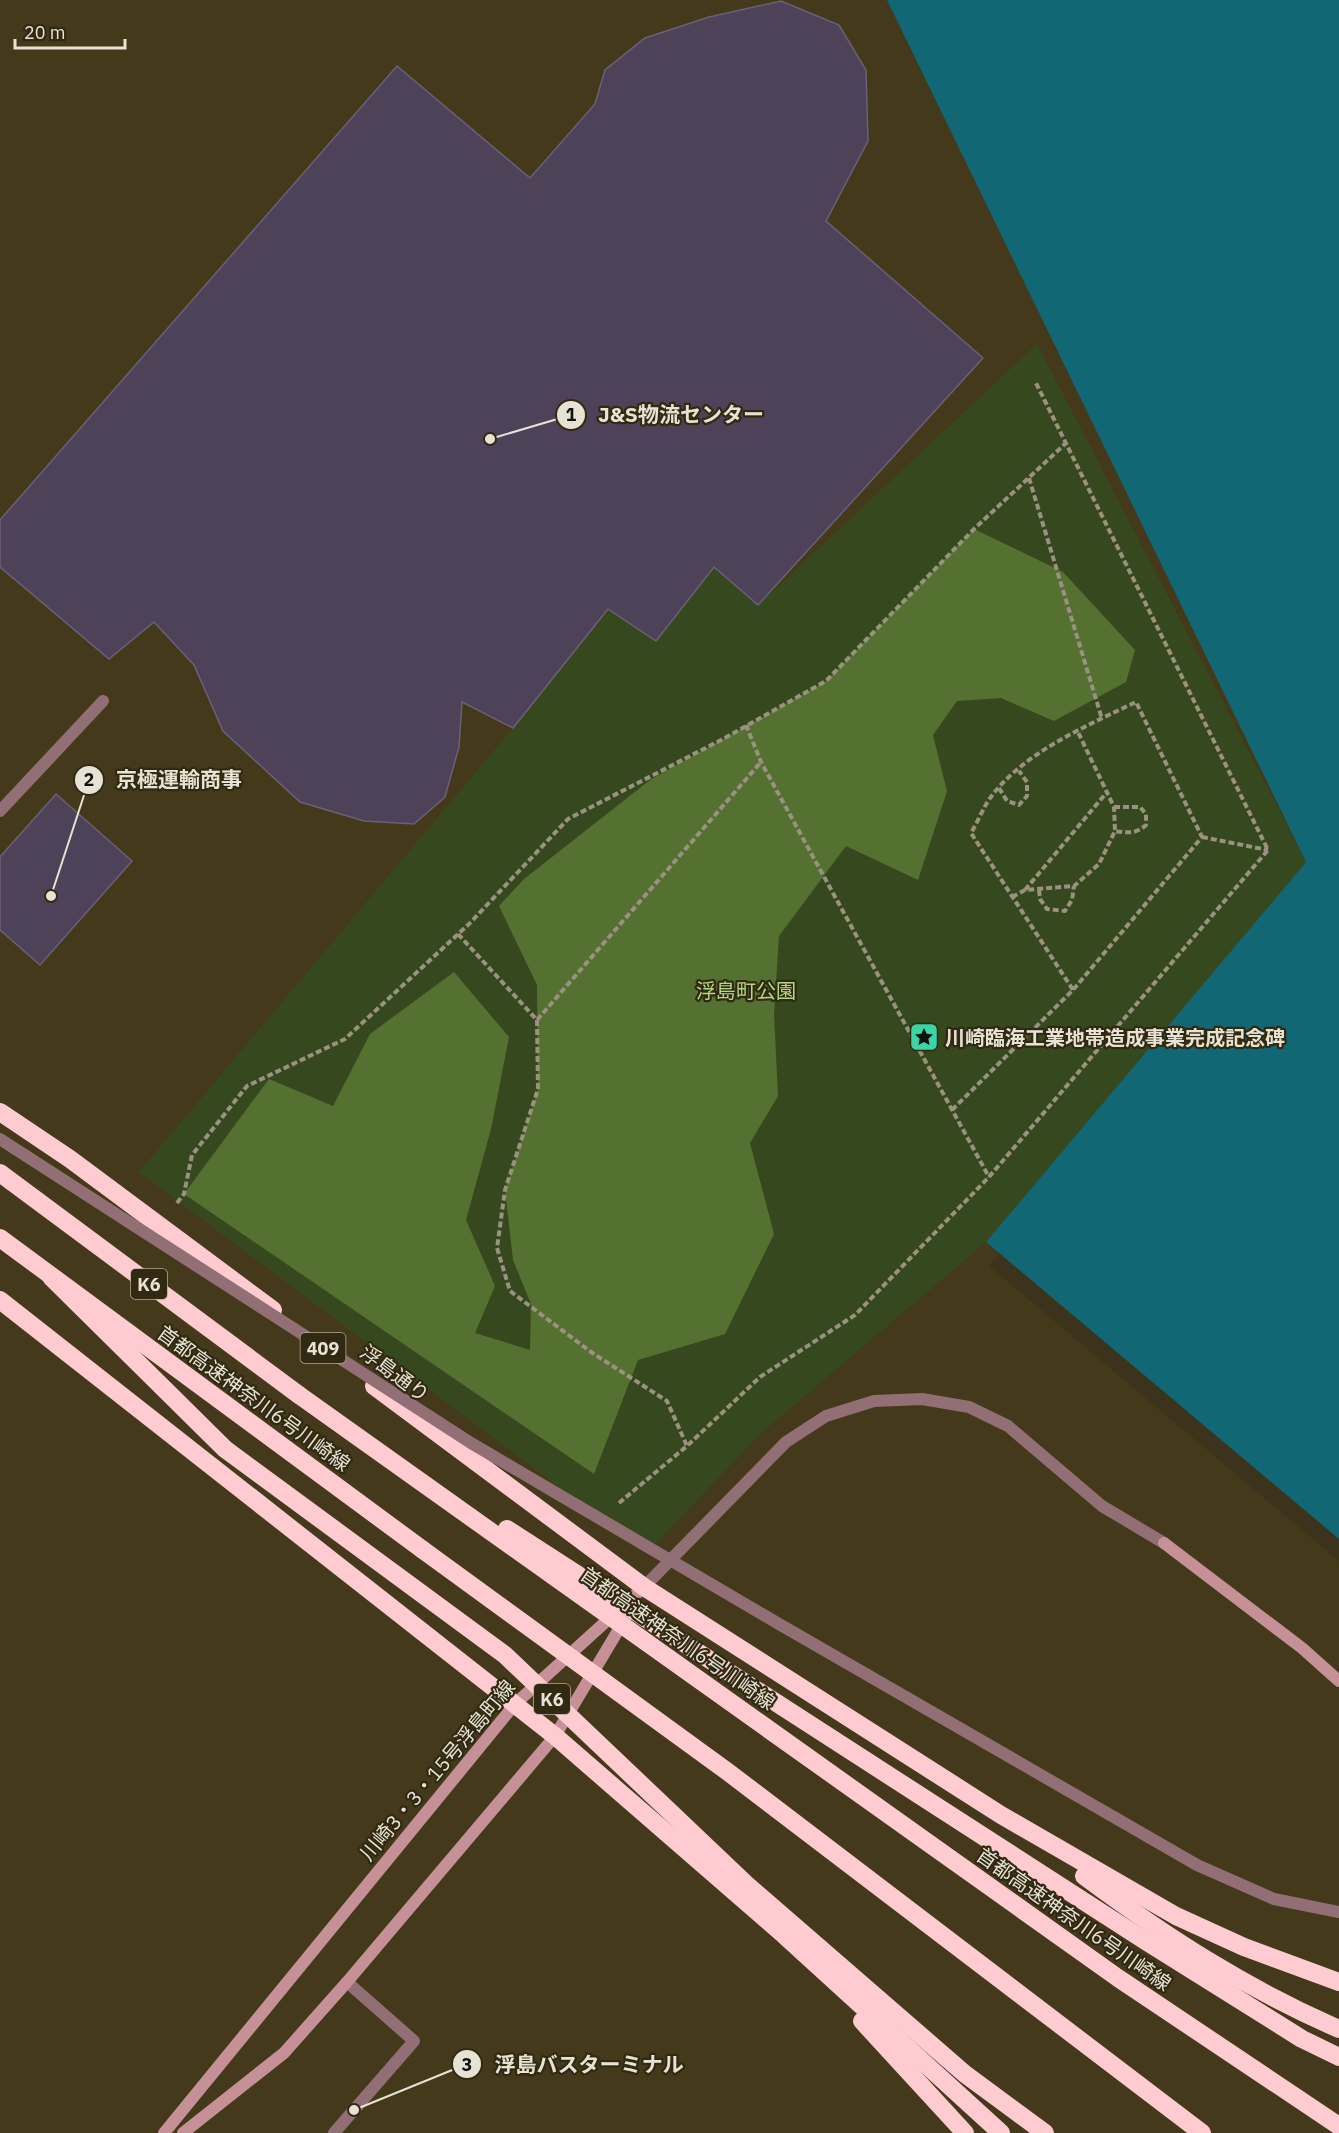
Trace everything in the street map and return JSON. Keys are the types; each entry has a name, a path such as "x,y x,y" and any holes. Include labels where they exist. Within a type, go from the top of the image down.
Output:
{"highway":[{"name":"浮島通り","path":"0,1112 70,1159 644,1587 1001,1815"},
{"name":"首都高速神奈川6号川崎線","path":"0,1173 299,1395 1118,1978 1339,2126"},
{"name":"首都高速神奈川6号川崎線","path":"0,1238 728,1772 1202,2133"},
{"name":"K6","path":"51,1277 225,1449 505,1655 746,1884 965,2074 1045,2133"},
{"path":"1,1302 555,1736 784,1935 1001,2133"},
{"name":"K6","path":"299,1395 1147,1942 1302,2039 1339,2057"},
{"path":"1001,1815 1176,1916 1244,1947 1339,1982"},
{"path":"1001,1815 1149,1924 1217,1968 1286,2006 1339,2029"},
{"path":"784,1935 965,2133"}],"street":[{"path":"0,811 103,701"},
{"path":"0,1139 471,1443 779,1624 1197,1865 1274,1899 1339,1912"},
{"path":"183,2133 284,2053 555,1736 644,1587 786,1442 826,1416 874,1401 922,1399 969,1407 1008,1426 1102,1506 1164,1543 1302,1648 1339,1681"},
{"name":"川崎3・3・15号浮島町線","path":"164,2133 515,1704 644,1587"},
{"path":"334,2133 414,2041 347,1982"}],"path":[{"path":"1036,383 1268,850"},
{"path":"160,1226 184,1194 192,1155 247,1086 345,1039 458,934 568,819 826,681 974,529 1066,443"},
{"path":"1029,478 1102,719"},
{"path":"1073,990 971,833 999,788 1056,740 1136,702 1202,837"},
{"path":"746,725 761,762 989,1177"},
{"path":"1025,890 1074,886 1099,864 1115,831 1114,807 1077,730"},
{"path":"537,1020 761,762"},
{"path":"999,788 1007,801 1019,805 1027,796 1027,782 1019,771"},
{"path":"1012,897 1025,890 1107,791"},
{"path":"1114,807 1140,807 1146,814 1146,825 1139,831 1127,833 1115,831"},
{"path":"1202,837 1268,850"},
{"path":"952,1110 1073,990 1202,837"},
{"path":"610,1510 687,1446 760,1377 855,1315 989,1177 1268,850"},
{"path":"1039,890 1040,899 1047,909 1065,911 1072,900 1074,886"},
{"path":"458,934 537,1020 538,1089 505,1190 497,1248 510,1291 591,1352 667,1401 687,1446"}],"shaded area":[{"path":"0,0 896,0 1321,867 989,1266 1339,1561 1339,2133 0,2133"}],"green space":[{"name":"浮島町公園","path":"1037,344 1306,862 986,1242 761,1433 647,1553 139,1172 513,728 608,609 656,641 714,567 758,605"},
{"path":"974,529 1063,572 1135,650 1126,682 1054,721 1001,698 957,701 933,735 947,791 918,880 846,846 779,936 774,1014 778,1096 750,1143 774,1234 725,1334 638,1360 594,1474 184,1194 269,1079 333,1106 370,1034 454,972 509,1037 491,1129 466,1220 495,1286 475,1333 530,1350 531,1304 513,1260 505,1190 538,1089 537,985 499,906 524,879 650,780 826,681"}],"water":[{"path":"887,0 1339,0 1339,1539 986,1242 1306,862"}],"building":[{"path":"781,1 839,25 866,70 868,141 826,221 983,358 758,605 714,567 656,641 608,609 513,728 462,702 459,747 445,797 414,824 364,821 300,802 223,731 194,665 154,622 109,659 0,567 0,520 397,66 530,178 595,104 605,70 645,38 709,17"},
{"path":"56,794 132,861 40,965 0,930 0,857"}],"place":[{"name":"J&S物流センター","path":"490,439"},
{"name":"京極運輸商事","path":"51,896"},
{"name":"川崎臨海工業地帯造成事業完成記念碑","path":"924,1037"},
{"name":"浮島バスターミナル","path":"354,2110"}]}
